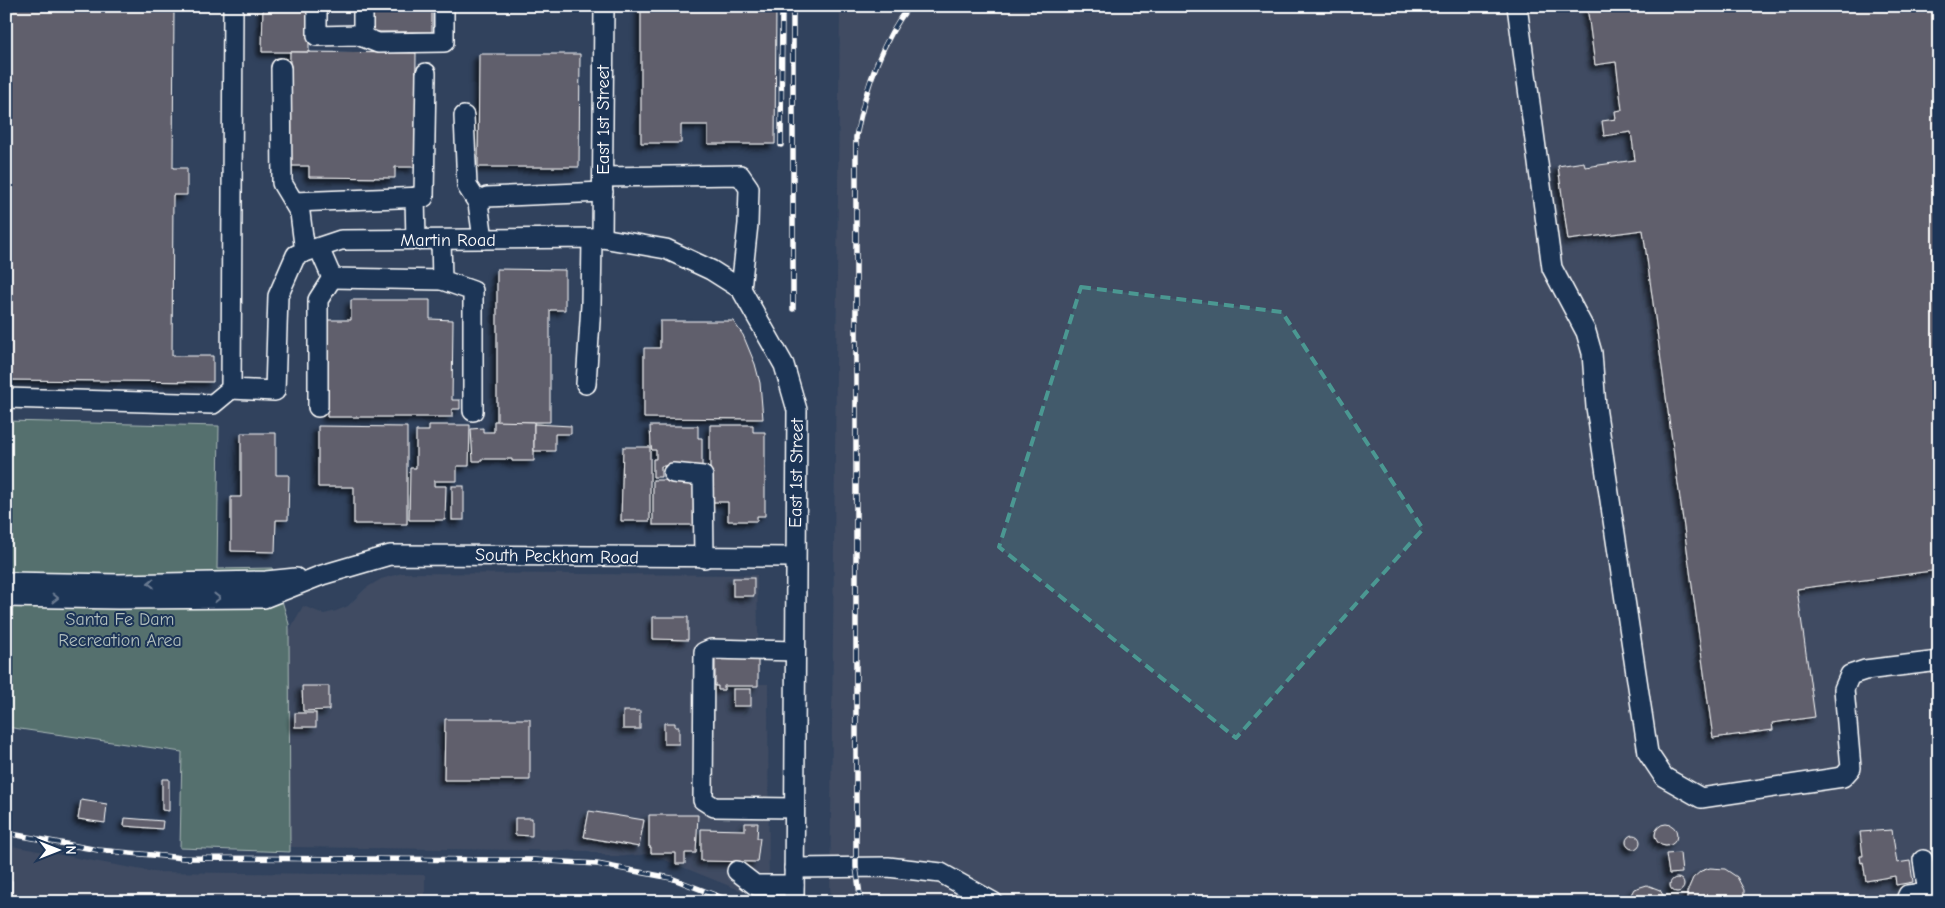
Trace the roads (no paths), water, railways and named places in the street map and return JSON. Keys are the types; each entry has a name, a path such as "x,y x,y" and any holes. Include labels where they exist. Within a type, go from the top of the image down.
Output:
{"street":[{"path":"231,390 233,6"},
{"path":"318,6 318,36 363,37 378,43 444,42 444,6"},
{"path":"363,6 363,37"},
{"name":"East 1st Street","path":"604,6 603,184 597,238 666,249 712,270 741,288 784,365 797,410 794,885"},
{"path":"1517,6 1552,268 1586,332 1592,353 1596,407 1648,753 1664,777 1701,798 1843,777 1852,768 1844,689 1850,675 1865,670 1939,661"},
{"path":"281,68 282,183 300,213 307,252 332,278 442,280 473,291 474,410"},
{"path":"294,202 424,197 426,73"},
{"path":"464,116 467,186 478,203 482,239"},
{"path":"478,203 487,197 603,184 740,175 749,188 748,224 741,288"},
{"path":"415,198 416,240"},
{"path":"586,384 597,238"},
{"name":"Martin Road","path":"307,252 341,240 597,238"},
{"path":"441,240 442,280"},
{"path":"6,398 213,404 231,390 275,391 278,296 307,252"},
{"path":"318,407 318,300 332,278"},
{"path":"673,473 703,476 704,558"},
{"name":"South Peckham Road","path":"322,574 390,555 795,557"},
{"path":"6,582 118,584 256,582 322,574"},
{"path":"6,597 118,599 264,598 322,574"},
{"path":"794,808 714,807 703,800 704,652 712,649 795,651"},
{"path":"1905,902 1908,895 1934,892 1923,860"},
{"path":"737,871 755,885 794,885 888,867 941,873 994,902"}],"railway":[{"path":"781,145 782,6"},
{"path":"793,6 793,309"},
{"path":"861,902 856,867 856,137 864,102 875,68 890,36 909,6"},
{"path":"6,833 98,850 184,858 534,860 597,864 671,878 733,902"}],"park label":[{"name":"Santa Fe Dam Recreation Area","path":"120,629"}]}
